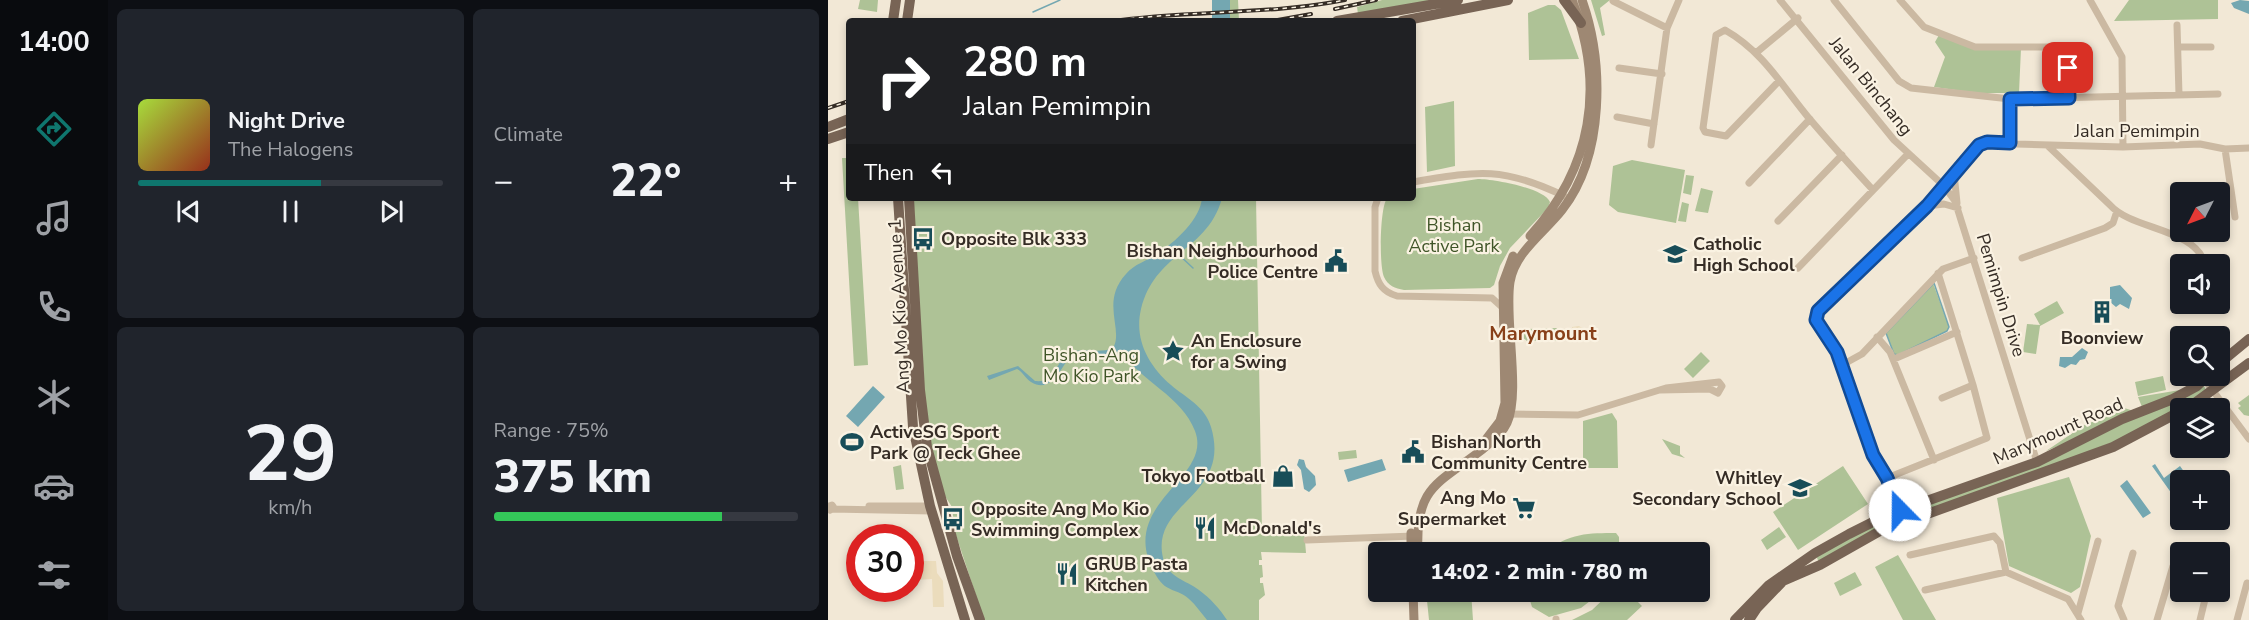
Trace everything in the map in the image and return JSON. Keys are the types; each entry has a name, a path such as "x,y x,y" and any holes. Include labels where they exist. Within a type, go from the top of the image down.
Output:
{"main road":[{"path":"893,18 896,0"},
{"path":"907,18 910,0"},
{"path":"1354,18 1458,0"},
{"path":"1416,18 1508,0"},
{"path":"1564,0 1581,23"},
{"path":"1507,415 1503,283 1511,259 1566,197 1578,160 1592,85 1587,42 1572,0"},
{"path":"1413,542 1420,509 1429,492 1498,436 1507,415 1509,295 1513,271 1528,248 1551,223 1583,169 1589,147 1598,84 1594,41 1582,0"},
{"path":"828,127 846,120"},
{"path":"828,138 846,133"},
{"name":"Ang Mo Kio Avenue 1","path":"898,201 910,406 915,443 931,508 965,620"},
{"name":"Ang Mo Kio Avenue 1","path":"909,201 920,390 927,447 957,556 980,620"},
{"path":"2230,355 2249,339"},
{"path":"2201,398 2236,369 2249,363"},
{"name":"Marymount Road","path":"1735,620 1769,585 1815,552 1900,510 2035,463 2122,419 2173,399 2191,386"},
{"name":"Marymount Road","path":"1749,620 1757,608 1783,581 1820,565 1880,531 2113,447 2170,417"},
{"path":"1414,536 1416,542"},
{"path":"1413,602 1414,620"},
{"path":"1419,602 1420,620"}],"street":[{"path":"1651,145 1667,28 1679,0"},
{"name":"Jalan Binchang","path":"1780,0 1798,18 1873,116 1908,154 1944,186"},
{"path":"1834,0 1906,86 2010,99 2218,94"},
{"path":"1900,0 1924,27 1975,47 2053,47 2059,52 2069,71 2069,98"},
{"path":"1613,1 1667,28"},
{"path":"2092,1 2122,57 2123,147"},
{"path":"1757,52 1798,18"},
{"path":"2177,25 2179,95"},
{"path":"1779,81 1726,136 1705,132 1703,128 1716,35 1720,30 1747,42 1757,52 1810,119 1873,190"},
{"path":"2178,47 2211,47"},
{"path":"1620,68 1662,74"},
{"path":"2010,99 2010,143"},
{"path":"1617,117 1654,124"},
{"path":"1749,183 1810,119"},
{"name":"Jalan Pemimpin","path":"1842,365 1829,336 1816,320 1818,311 1927,206 1982,143 2123,147 2200,144 2225,148 2249,148"},
{"name":"Jalan Pemimpin","path":"2048,146 2110,205 2116,214 2172,234 2193,247 2198,254"},
{"name":"Jalan Pemimpin","path":"2225,148 2235,217"},
{"path":"1798,268 1908,154"},
{"path":"1778,221 1842,155"},
{"path":"1416,181 1456,173 1487,172 1521,179 1566,197"},
{"path":"1927,206 1944,204 1958,208 1954,173"},
{"name":"Pemimpin Drive","path":"1944,186 1958,208 2035,463"},
{"path":"1377,201 1375,207 1375,271 1382,287 1397,296 1492,298 1503,308"},
{"path":"2022,258 2105,228 2113,223 2116,214"},
{"path":"1900,510 1887,478 1873,455 1842,365 1856,360 1938,273 1974,258"},
{"path":"1887,478 1987,438 1938,273"},
{"path":"1465,296 1491,294 1503,283"},
{"path":"1894,359 1957,332"},
{"path":"1878,337 1887,345 1894,359 1934,460"},
{"path":"1507,415 1578,415 1660,390 1714,382 1722,386 1718,393 1710,389 1660,390"},
{"path":"1942,398 1973,386"},
{"path":"2210,386 2249,439"},
{"path":"830,507 931,508"},
{"path":"1307,540 1414,536"},
{"path":"1910,555 1995,536 2000,543 2006,572"},
{"path":"2079,616 2083,591 2098,541"},
{"path":"2124,620 2118,606 2133,553"},
{"path":"1925,590 2006,572 2068,599 2079,616"},
{"path":"2157,620 2170,576"},
{"path":"2237,620 2247,582"},
{"path":"2068,599 2083,591"},
{"path":"2200,620 2204,602"}],"green space":[{"path":"860,0 878,0 877,12 858,9"},
{"path":"1230,0 1238,0 1239,18 1230,18"},
{"path":"1382,0 1432,0 1358,14 1357,7"},
{"path":"1591,0 1610,0 1600,8 1605,35 1602,36"},
{"path":"2129,0 2218,0 2218,19 2114,21"},
{"path":"1548,5 1555,5 1561,10 1579,59 1529,60 1528,13"},
{"path":"1939,35 1981,50 2021,48 2019,93 1977,93 1934,87 1945,57 1935,42"},
{"path":"1454,101 1455,166 1427,172 1425,107"},
{"path":"842,158 846,158 846,201 858,201 868,365 854,366"},
{"path":"1632,160 1685,170 1676,223 1618,212 1609,205 1613,166"},
{"path":"1686,175 1694,176 1691,195 1683,193"},
{"name":"Bishan Active Park","path":"1478,179 1529,189 1538,192 1550,202 1548,208 1510,248 1500,266 1494,285 1490,288 1404,290 1390,285 1382,271 1382,215 1386,201 1416,201 1416,189"},
{"path":"1701,188 1713,191 1708,213 1695,211"},
{"name":"Bishan-Ang Mo Kio Park","path":"913,201 1256,201 1262,531 1304,529 1306,553 1261,552 1262,560 1259,560 1259,565 1262,565 1263,577 1260,578 1260,583 1263,583 1265,595 1259,600 1259,620 984,620 955,532 952,507 943,493 931,445 925,401"},
{"path":"1682,202 1689,204 1686,222 1678,221"},
{"path":"1933,283 1949,327 1947,331 1898,355 1894,354 1886,333"},
{"path":"2057,301 2064,313 2040,326 2036,354 2023,352 2027,324 2040,325 2034,314"},
{"path":"1557,328 1557,341 1527,341 1521,336 1521,332 1527,329"},
{"path":"1701,352 1710,361 1693,378 1684,369"},
{"path":"2163,376 2166,390 2138,396 2135,382"},
{"path":"2204,386 2208,394 2201,398 2170,398 2170,415 2140,432 1891,526 1820,565 1815,553 1849,534 1988,480 2076,439 2046,451 2086,424 2104,418 2112,408 2121,407 2134,411 2142,407 2138,397"},
{"path":"2249,395 2249,416 2244,415 2238,408 2241,406 2238,403"},
{"path":"1612,413 1617,421 1618,468 1583,468 1583,421"},
{"path":"1662,439 1680,446 1680,454 1685,458 1672,454"},
{"path":"1356,450 1357,458 1339,460 1338,452"},
{"path":"901,465 904,489 896,490 893,467"},
{"path":"1843,466 1868,504 1798,550 1773,512"},
{"path":"2069,477 2091,536 2080,587 2071,593 2009,566 1997,498"},
{"path":"1779,527 1786,537 1767,550 1761,540"},
{"path":"1616,533 1619,542 1561,542 1588,534"},
{"path":"1898,555 1936,620 1903,620 1875,567"},
{"path":"1855,572 1862,585 1840,596 1834,583"},
{"path":"1427,602 1472,602 1473,620 1429,620"},
{"path":"1530,602 1589,602 1581,608 1549,617 1532,607"},
{"path":"1600,602 1638,602 1642,606 1627,620 1572,620 1592,610"}],"shaded area":[{"path":"1579,326 1585,330 1585,337 1581,342 1572,342 1572,327"},
{"path":"924,561 936,561 937,573 943,581 944,607 933,607 932,579 924,579"}],"water":[{"path":"1212,0 1230,0 1230,18 1212,18"},
{"path":"2240,0 2249,1 2249,14 2234,8 2231,3"},
{"path":"1201,201 1221,201 1215,216 1205,230 1158,275 1148,290 1139,320 1141,341 1150,360 1171,385 1204,413 1211,427 1214,450 1211,469 1202,484 1168,524 1162,539 1165,565 1178,578 1203,593 1227,620 1207,620 1189,599 1165,586 1157,577 1146,552 1147,530 1154,512 1191,464 1197,448 1195,431 1181,408 1129,362 1121,351 1098,357 1071,356 1055,378 1045,385 1031,382 1017,369 989,380 987,376 1018,366 1035,381 1042,381 1051,377 1062,359 1071,352 1101,351 1113,348 1116,333 1113,305 1118,284 1129,271 1179,237 1192,222"},
{"path":"2120,285 2132,298 2129,309 2120,304 2116,307 2110,302 2110,287"},
{"path":"2082,348 2088,352 2085,359 2065,368 2059,366 2060,357 2072,357"},
{"path":"873,386 885,397 858,427 846,416"},
{"path":"1299,459 1304,460 1306,467 1315,476 1316,485 1309,492 1304,489 1301,470 1297,465"},
{"path":"1382,459 1386,470 1348,482 1344,470"},
{"path":"2155,464 2164,478 2170,474 2170,491 2152,466"},
{"path":"2127,480 2151,513 2143,518 2120,486"}],"waterway":[{"path":"1033,12 1060,0"},
{"path":"1178,254 1193,268"},
{"path":"1934,283 1949,327 1947,331 1898,355 1894,354 1886,333 1934,283"}],"railway":[{"path":"1141,18 1287,8 1345,0"},
{"path":"1335,9 1376,0"},
{"path":"1289,18 1311,14"},
{"path":"828,108 846,102"}],"place":[{"name":"Opposite Blk 333","path":"923,239"},
{"name":"Catholic High School","path":"1675,254"},
{"name":"Bishan Neighbourhood Police Centre","path":"1336,261"},
{"name":"Boonview","path":"2102,312"},
{"name":"An Enclosure for a Swing","path":"1173,351"},
{"name":"ActiveSG Sport Park @ Teck Ghee","path":"852,442"},
{"name":"Bishan North Community Centre","path":"1413,452"},
{"name":"Tokyo Football","path":"1283,476"},
{"name":"Whitley Secondary School","path":"1800,488"},
{"name":"Ang Mo Supermarket","path":"1524,508"},
{"name":"Opposite Ang Mo Kio Swimming Complex","path":"953,519"},
{"name":"McDonald's","path":"1205,528"},
{"name":"GRUB Pasta Kitchen","path":"1067,574"}],"district":[{"name":"Marymount","path":"1543,333"}],"route":[{"path":"1900,510 1887,478 1873,455 1837,352 1829,336 1816,320 1818,311 1927,206 1979,145 1987,142 2010,143 2010,99 2069,98 2068,68"}]}
